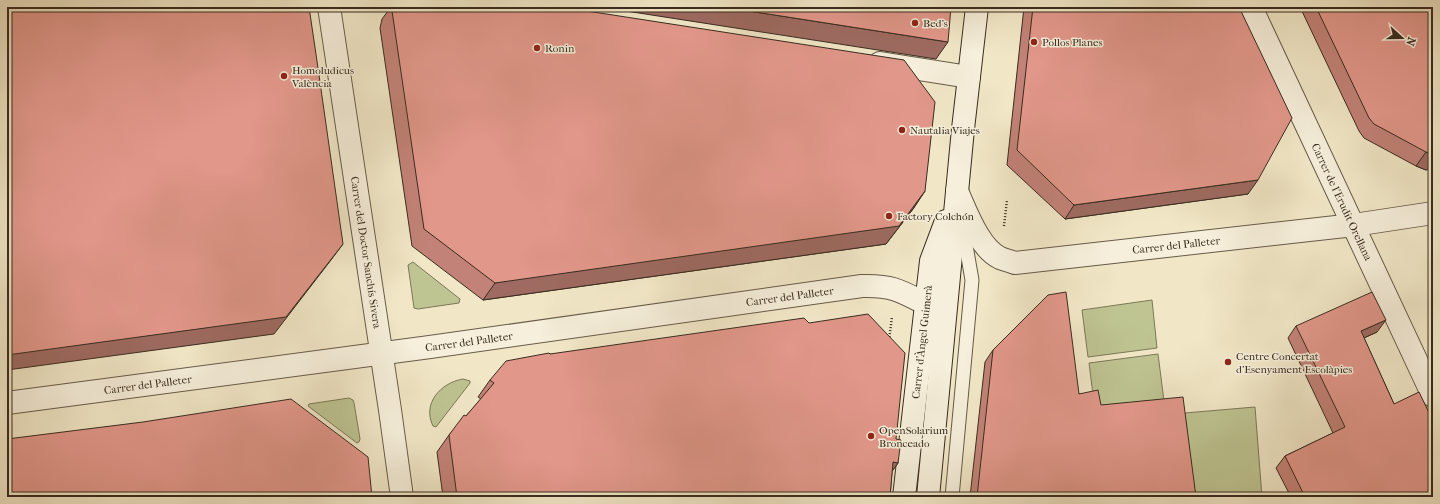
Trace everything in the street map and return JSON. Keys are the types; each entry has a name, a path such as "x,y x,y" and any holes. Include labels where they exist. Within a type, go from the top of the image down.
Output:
{"street":[{"name":"Carrer del Doctor Sanchís Sivera","path":"329,7 402,497"},
{"name":"Carrer d'Àngel Guimerà","path":"928,497 962,129 970,77 977,7"},
{"name":"Carrer de l’Erudit Orellana","path":"1251,7 1433,396"},
{"path":"864,61 970,77"},
{"name":"Carrer del Palleter","path":"957,191 976,232 986,246 999,257 1015,263 1354,225 1433,212"},
{"name":"Carrer d'Àngel Guimerà","path":"904,497 931,261 957,191"},
{"name":"Carrer del Palleter","path":"7,402 381,353 862,286 880,285 897,289 926,304"}],"lane":[{"name":"Carrer d'Àngel Guimerà","path":"952,497 972,280 957,191"}],"path":[{"path":"1004,228 1007,200"},
{"path":"889,343 893,313"}],"green space":[{"path":"413,262 460,299 459,303 418,309 414,308 408,265"},
{"path":"1152,300 1157,348 1088,357 1082,310"},
{"path":"1158,354 1164,401 1095,411 1089,363"},
{"path":"463,379 470,381 470,383 436,427 433,426 430,418 430,410 435,396 447,385"},
{"path":"349,398 353,400 354,403 360,439 357,443 308,406 309,404"},
{"path":"1255,407 1262,497 1191,497 1185,413"}],"building":[{"path":"7,7 309,7 343,244 286,317 7,355"},
{"path":"393,7 561,7 904,60 935,102 925,191 899,226 495,283 424,229 392,11"},
{"path":"723,7 951,7 948,42"},
{"path":"1033,7 1239,7 1292,118 1258,180 1074,205 1017,150"},
{"path":"1316,7 1433,7 1433,155 1374,124 1369,118"},
{"path":"1066,292 1079,394 1098,390 1101,405 1183,397 1196,497 977,497 993,350 1048,295"},
{"path":"1372,292 1386,320 1361,331 1394,404 1419,392 1433,421 1433,497 1305,497 1285,456 1345,427 1296,326"},
{"path":"868,314 905,353 896,439 901,440 898,463 893,462 890,497 457,497 449,435 464,415 466,416 494,383 490,380 506,361 549,353 804,318 809,323"},
{"path":"291,399 368,457 372,497 7,497 7,439 143,422"}],"place":[{"name":"Bed's","path":"915,23"},
{"name":"Pollos Planes","path":"1034,42"},
{"name":"Ronin","path":"537,48"},
{"name":"Homoludicus València","path":"284,76"},
{"name":"Nautalia Viajes","path":"902,130"},
{"name":"Factory Colchón","path":"889,216"},
{"name":"Centre Concertat d'Esenyament Escolàpies","path":"1228,362"},
{"name":"OpenSolarium Bronceado","path":"871,436"}]}
